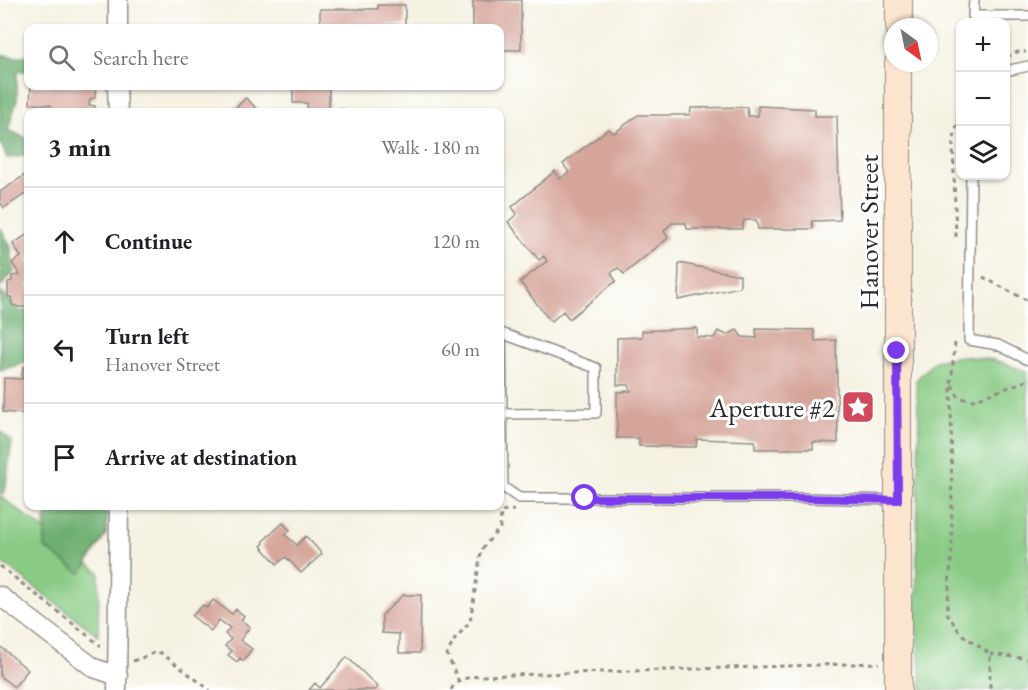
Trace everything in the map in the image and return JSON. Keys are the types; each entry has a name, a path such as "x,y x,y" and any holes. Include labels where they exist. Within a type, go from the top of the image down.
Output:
{"street":[{"path":"117,24 118,0"},
{"path":"899,0 899,18"},
{"name":"Hanover Street","path":"898,72 898,690"},
{"path":"117,90 118,108"},
{"path":"0,596 94,668 118,675 119,510"}],"lane":[{"path":"974,0 974,16 1028,16"},
{"path":"1010,70 1028,66"},
{"path":"971,180 969,340 998,345 1028,360"},
{"path":"504,334 596,369 596,413 504,414"},
{"path":"504,489 519,498 898,500"}],"path":[{"path":"1010,55 1028,52"},
{"path":"956,126 953,144 956,247"},
{"path":"970,271 1028,301"},
{"path":"955,340 951,384 952,548 947,614 960,633 990,654 1028,659"},
{"path":"951,384 959,398 973,400 1028,382"},
{"path":"459,682 447,654 451,644 470,622 481,552 500,528 501,512 518,509"},
{"path":"0,566 118,675 135,662 152,654 161,653 210,690"},
{"path":"990,654 990,690"},
{"path":"452,690 453,686 459,682 480,676 898,662"}],"green space":[{"path":"0,54 15,57 24,56 24,71 17,72 17,100 8,130 24,137 24,156 7,158 0,142"},
{"path":"0,227 11,247 14,272 1,286"},
{"path":"0,291 20,311 24,310 24,362 0,371"},
{"path":"961,356 994,360 1028,372 1028,690 922,690 916,626 919,422 916,380 935,361"},
{"path":"0,431 12,441 5,492 0,494"},
{"path":"0,496 99,572 98,635 0,561"},
{"path":"48,510 108,510 106,534 81,574 45,548 45,522"}],"building":[{"path":"473,0 521,0 521,50 504,50 504,24 473,24"},
{"path":"378,5 405,5 405,24 320,24 320,9 378,9"},
{"path":"31,90 96,90 95,98 90,99 89,105 95,108 51,108 51,105 30,104"},
{"path":"293,90 329,90 329,108 307,108 307,103 293,103"},
{"path":"246,98 256,108 235,108"},
{"path":"758,106 815,109 815,116 837,116 840,220 812,221 813,229 758,229 756,220 744,220 742,229 687,229 686,223 672,223 664,231 668,238 624,274 618,268 611,273 616,281 569,319 563,311 551,322 520,282 547,261 544,256 539,260 508,222 517,214 512,207 555,171 560,179 569,172 563,164 608,129 614,133 638,115 690,115 691,108 747,107 748,116 758,116"},
{"path":"24,176 24,195 4,208 0,201 0,192"},
{"path":"24,237 24,307 12,305 11,297 8,297 8,282 12,281 12,276 20,275 12,263 21,257 13,244"},
{"path":"679,263 740,275 740,287 678,300"},
{"path":"697,328 697,337 714,338 718,331 727,335 737,330 742,337 757,338 756,329 814,330 815,341 836,340 838,443 813,442 813,449 755,449 755,441 697,439 696,447 639,446 639,438 617,438 617,392 631,391 629,385 617,385 617,338 642,337 642,331"},
{"path":"24,367 24,414 3,412 4,378 22,379"},
{"path":"283,523 290,530 285,535 297,545 306,536 322,554 301,573 286,557 277,564 261,546 263,541"},
{"path":"403,595 421,595 420,653 399,653 399,634 382,633 382,615"},
{"path":"213,600 232,614 236,609 244,616 241,620 250,627 240,640 252,649 243,661 240,658 237,662 228,655 232,651 225,646 231,639 225,634 230,628 219,620 211,631 192,616 203,605 207,608"},
{"path":"0,646 28,670 14,687 0,676"},
{"path":"347,657 378,687 375,690 309,690 315,683 320,688"}],"place":[{"name":"Aperture #2","path":"858,407"}],"route":[{"path":"585,498 898,500 897,351"}]}
